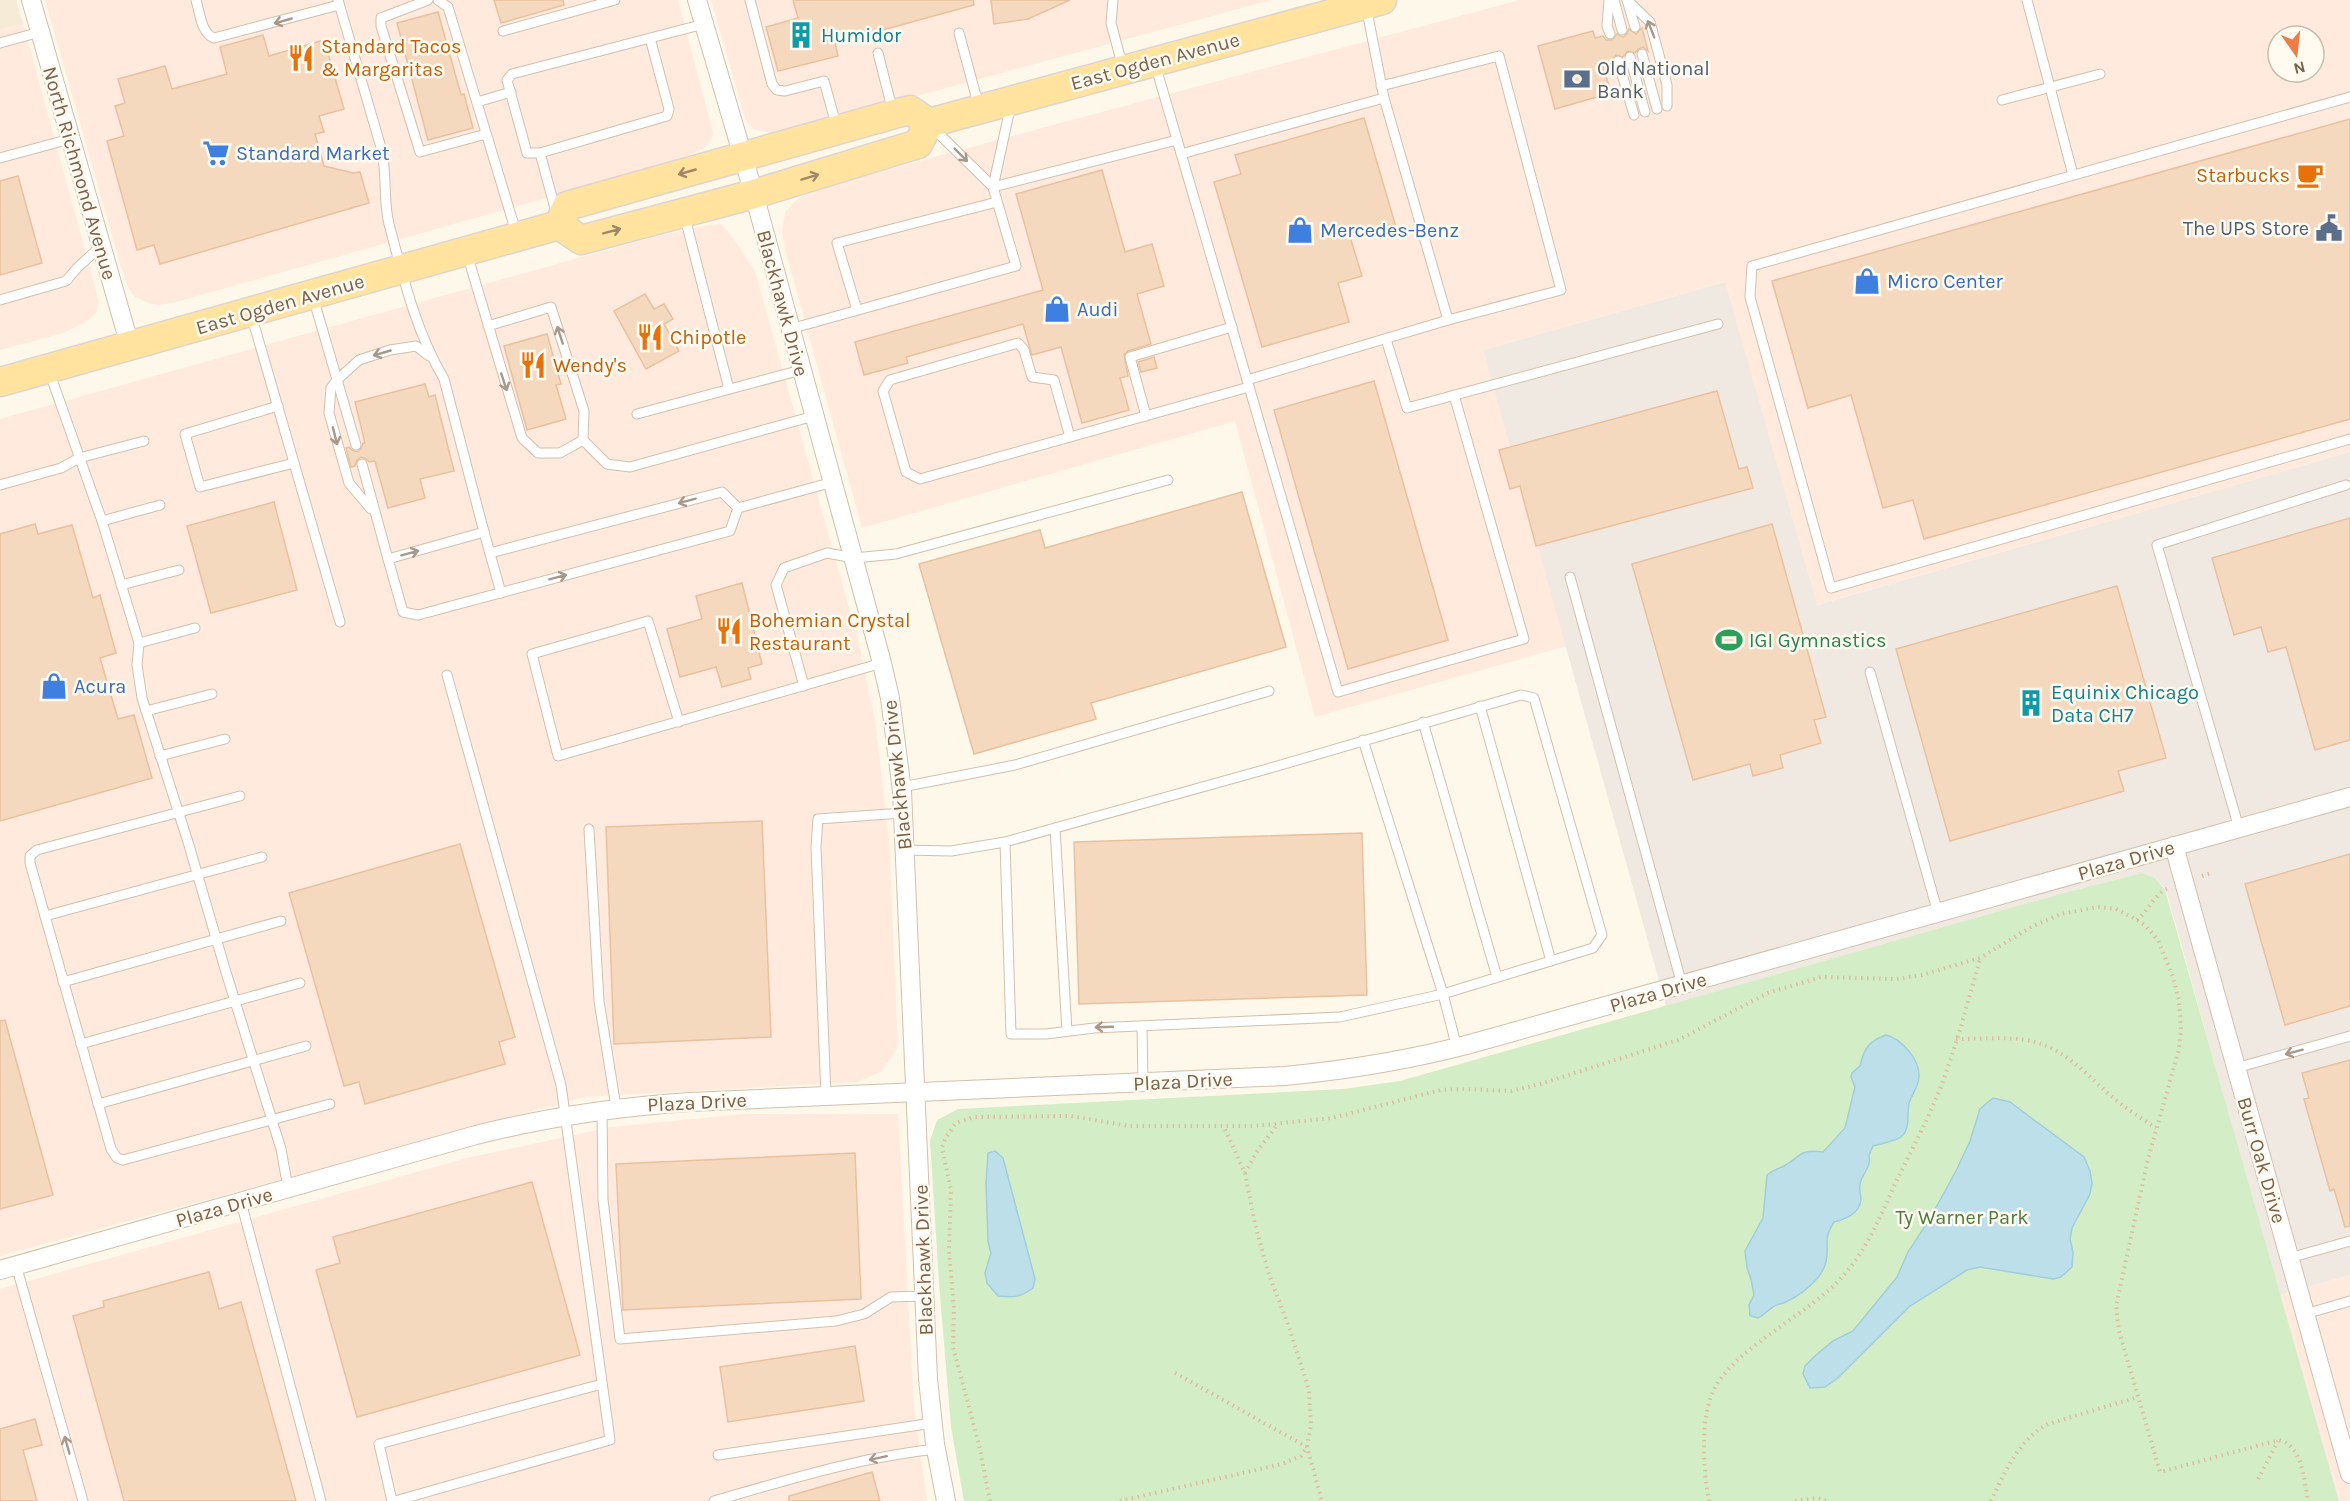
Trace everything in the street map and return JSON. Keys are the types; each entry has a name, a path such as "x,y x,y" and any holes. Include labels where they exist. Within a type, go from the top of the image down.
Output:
{"main road":[{"name":"East Ogden Avenue","path":"929,123 1370,1"},
{"path":"910,110 929,123 918,144 754,194 581,240 560,225 567,206 894,114 910,110"},
{"name":"East Ogden Avenue","path":"0,382 560,225"}],"street":[{"name":"North Richmond Avenue","path":"31,0 130,346"},
{"name":"Blackhawk Drive","path":"697,0 754,194 890,698 902,787 928,1379 936,1449 946,1501"},
{"name":"Plaza Drive","path":"8,1267 476,1136 522,1124 609,1109 826,1096 1285,1076 1345,1070 1403,1060 1457,1048 2350,797"},
{"name":"Burr Oak Drive","path":"2174,846 2305,1314 2345,1439 2350,1474"}],"lane":[{"path":"196,0 204,29 208,36 214,38 339,2 382,151 386,174 386,213 431,357 444,378 501,592"},
{"path":"428,0 381,18 381,26 420,152 486,134"},
{"path":"438,0 448,7 518,238"},
{"path":"503,31 615,0"},
{"path":"750,0 772,84 777,90 785,91 824,81 838,130"},
{"path":"1113,0 1111,23 1124,70"},
{"path":"1609,0 1607,26 1610,34"},
{"path":"1614,0 1622,30"},
{"path":"1627,0 1635,27"},
{"path":"1627,0 1650,22 1667,85 1662,107 1642,54"},
{"path":"2027,0 2073,175"},
{"path":"1370,1 1381,86 1448,320"},
{"path":"650,38 669,109 667,116 540,153 527,153 507,80 512,74 650,38 704,24"},
{"path":"0,43 40,32"},
{"path":"959,33 980,109"},
{"path":"878,53 894,114"},
{"path":"1070,437 1054,380 1032,377 1024,350 1018,343 890,380 882,391 906,472 920,478 1070,437 1146,416 1448,320 1561,290 1499,56 1381,86"},
{"path":"1630,57 1645,112"},
{"path":"1618,61 1634,115"},
{"path":"1154,62 1338,692 1524,639 1454,395"},
{"path":"2002,100 2100,74"},
{"path":"477,102 511,92"},
{"path":"2350,97 1752,266 1750,297 1831,588 2350,439"},
{"path":"1181,154 1384,98"},
{"path":"790,329 1016,266 993,187 1012,100"},
{"path":"929,123 993,187"},
{"path":"0,158 70,139"},
{"path":"993,187 1177,140"},
{"path":"540,153 560,225"},
{"path":"857,310 837,243 997,202"},
{"path":"683,213 729,389"},
{"path":"0,300 66,281 77,267 101,246"},
{"path":"466,251 522,438 537,453 560,453 582,440"},
{"path":"313,294 356,445"},
{"path":"488,326 550,308 584,411 582,440"},
{"path":"251,312 340,622"},
{"path":"1386,339 1407,408 1718,324"},
{"path":"1146,416 1130,357 1232,327"},
{"path":"375,513 349,483 330,413 331,388 359,360 390,350 416,346 431,357"},
{"path":"48,369 102,521 138,643 137,665 141,698 273,1119 288,1188"},
{"path":"637,414 801,370"},
{"path":"278,406 185,434 200,487 294,463"},
{"path":"582,440 607,464 630,467 814,416"},
{"path":"0,485 61,468 79,458 144,441"},
{"path":"362,464 403,612 418,615 730,531 738,507"},
{"path":"804,686 776,585 784,568 827,553 854,558 896,554 1168,480"},
{"path":"738,507 833,482"},
{"path":"2239,828 2157,545 2346,485"},
{"path":"490,553 722,492 738,507"},
{"path":"102,521 160,505"},
{"path":"388,559 484,532"},
{"path":"121,585 179,570"},
{"path":"1570,577 1682,985"},
{"path":"679,722 648,621 532,654 558,756 679,722 882,663"},
{"path":"138,643 195,628"},
{"path":"1870,672 1938,913"},
{"path":"447,675 561,1085 610,1440 393,1501 379,1444 602,1384"},
{"path":"902,787 1015,765 1269,691"},
{"path":"146,711 212,693"},
{"path":"905,850 951,850 1005,842 1521,695 1534,698 1602,935 1593,948 1443,994 1340,1017 1011,1034 1005,842"},
{"path":"1480,706 1551,961"},
{"path":"1423,722 1497,977"},
{"path":"160,756 225,739"},
{"path":"1363,740 1443,994 1457,1048"},
{"path":"240,795 36,850 30,856 30,863 111,1149 117,1158 123,1160 330,1104"},
{"path":"826,1096 816,847 818,819 903,813"},
{"path":"1055,828 1067,1031"},
{"path":"589,829 599,1001 609,1109 603,1200 620,1339 836,1321 864,1314 891,1298 925,1296"},
{"path":"45,916 262,857"},
{"path":"63,982 281,921"},
{"path":"81,1044 300,983"},
{"path":"1142,1026 1143,1083"},
{"path":"2236,1068 2350,1036"},
{"path":"98,1104 306,1046"},
{"path":"242,1202 321,1501"},
{"path":"2289,1258 2350,1241"},
{"path":"8,1267 83,1501"},
{"path":"2305,1314 2350,1301"},
{"path":"718,1455 933,1424"},
{"path":"714,1501 825,1470 903,1452 936,1449"}],"path":[{"path":"990,1501 980,1449 953,1347 954,1309 949,1251 951,1190 942,1148 950,1130 956,1124 975,1117 1039,1115 1087,1118 1129,1126 1278,1125 1332,1118 1441,1090 1511,1091 1678,1040 1768,993 1799,983 1821,977 1896,979 1922,975 1980,958 2033,926 2077,910 2098,907 2116,909 2146,926 2157,940 2173,977 2179,1001 2181,1029 2179,1049 2156,1128 2118,1286 2116,1306 2119,1331 2160,1472 2278,1440 2286,1442 2294,1450 2299,1460 2308,1501"},
{"path":"1709,1501 1705,1462 1707,1411 1715,1387 1739,1360 1829,1291 1846,1273 1861,1251 1879,1220 1943,1081 1980,958"},
{"path":"1956,1039 2006,1039 2030,1041 2046,1046 2077,1065 2112,1097 2156,1128"},
{"path":"1245,1173 1256,1153 1278,1125"},
{"path":"1120,1501 1282,1464 1301,1456 1307,1447 1311,1425 1309,1390 1268,1272 1255,1224 1245,1173 1224,1127"},
{"path":"1175,1373 1307,1447 1322,1501"},
{"path":"1991,1501 2019,1451 2038,1429 2138,1396"},
{"path":"2258,1479 2278,1440"},
{"path":"1795,1501 1817,1498 1827,1501"}],"shaded area":[{"path":"0,0 16,0 23,23 0,30"},
{"path":"45,0 678,0 713,133 711,140 704,148 675,162 172,303 158,305 134,296 128,287"},
{"path":"711,0 1271,0 776,134 753,129 746,121"},
{"path":"1520,0 2350,0 2350,452 1816,605 1724,282 1483,350 1567,646 1315,717 1235,421 862,528 785,249 782,232 785,213 795,201 815,189"},
{"path":"23,23 99,302 96,313 84,323 63,333 0,350 0,30"},
{"path":"721,224 755,271 858,640 875,720 889,841 898,1047 881,1072 857,1082 584,1097 0,1256 0,419 654,237"},
{"path":"1725,282 1817,605 2350,452 2350,1275 2279,1295 2166,890 2155,878 2142,873 2060,894 1666,1006 1483,350"},
{"path":"744,1114 898,1114 914,1406 927,1501 0,1501 0,1289 467,1158 611,1127"},
{"path":"2350,1275 2350,1501 2339,1501 2279,1295"}],"green space":[{"name":"Ty Warner Park","path":"2142,873 2155,878 2165,890 2339,1501 964,1501 951,1427 939,1283 930,1141 937,1120 958,1109 1343,1089 1400,1081 2060,894"}],"water":[{"path":"1886,1035 1898,1041 1909,1051 1919,1070 1917,1084 1909,1103 1905,1132 1897,1139 1873,1146 1869,1155 1869,1164 1861,1181 1860,1205 1851,1215 1834,1222 1830,1228 1827,1238 1826,1262 1816,1280 1798,1295 1775,1306 1758,1318 1750,1316 1749,1305 1754,1295 1745,1251 1763,1218 1767,1175 1804,1152 1823,1152 1845,1128 1855,1087 1851,1077 1852,1073 1860,1066 1868,1046"},
{"path":"1993,1098 2010,1102 2084,1157 2092,1183 2090,1194 2072,1228 2070,1239 2073,1252 2072,1267 2061,1277 2053,1279 1980,1267 1967,1270 1910,1306 1838,1378 1825,1387 1810,1388 1803,1374 1805,1366 1833,1341 1853,1331 1897,1277 1908,1252 1956,1171 1970,1141 1980,1109"},
{"path":"995,1151 1003,1158 1035,1279 1033,1288 1013,1297 998,1296 987,1283 985,1273 991,1253 988,1241 986,1184 988,1153"}],"building":[{"path":"494,0 563,0 564,5 501,23"},
{"path":"793,0 973,0 974,5 835,43 838,56 778,71 766,27 798,18"},
{"path":"991,0 1070,0 1028,19 994,24"},
{"path":"438,12 461,95 464,94 473,128 428,140 397,23"},
{"name":"Old National Bank","path":"1642,28 1648,51 1643,47 1635,53 1628,51 1623,57 1616,55 1612,63 1603,66 1611,93 1555,109 1538,46 1593,31 1595,38 1603,36 1606,40 1612,40 1617,34 1623,37 1629,29 1636,34"},
{"name":"Standard Market","path":"263,35 269,56 324,40 344,109 319,116 324,132 315,134 324,166 353,173 360,172 369,203 160,264 154,245 137,250 107,141 124,136 115,106 125,103 118,79 165,66 172,89 227,74 220,47"},
{"name":"Mercedes-Benz","path":"1364,118 1395,224 1350,237 1362,276 1338,283 1349,322 1262,347 1214,182 1241,174 1235,155"},
{"path":"2350,119 2350,419 1924,539 1913,500 1883,508 1851,395 1808,408 1772,281"},
{"name":"Audi","path":"1102,170 1125,252 1152,244 1164,286 1137,294 1151,344 1128,351 1124,355 1128,376 1120,378 1129,410 1082,423 1061,347 1032,355 1023,324 906,357 908,363 864,375 855,342 1043,290 1016,194"},
{"path":"18,176 42,263 0,275 0,181"},
{"name":"Chipotle","path":"645,294 654,309 664,304 673,319 664,324 679,351 646,369 614,311"},
{"name":"Wendy's","path":"547,334 561,384 556,385 566,419 527,430 504,346"},
{"path":"1154,357 1157,368 1141,372 1138,362"},
{"path":"1374,381 1448,640 1348,669 1274,410"},
{"path":"425,384 429,397 435,395 454,471 420,479 425,498 388,508 375,461 369,462 361,457 355,466 351,467 346,448 349,447 357,452 365,443 355,402"},
{"path":"1717,391 1739,469 1747,467 1753,488 1536,546 1520,486 1510,489 1499,450"},
{"path":"1242,492 1286,647 1091,703 1096,719 974,754 919,564 1040,530 1045,548"},
{"path":"274,502 297,590 211,613 187,526"},
{"path":"2350,518 2350,740 2315,750 2286,647 2268,652 2261,627 2234,635 2212,558"},
{"name":"Acura","path":"35,524 38,534 72,525 93,598 100,595 116,653 100,658 118,719 134,715 152,778 0,821 0,534"},
{"name":"IGI Gymnastics","path":"1772,524 1826,717 1814,720 1821,743 1780,755 1783,768 1753,776 1750,764 1693,780 1632,564"},
{"path":"742,583 762,664 748,668 751,679 722,687 716,667 680,677 667,629 702,619 696,596"},
{"name":"Equinix Chicago Data CH7","path":"2117,586 2166,758 2118,771 2124,791 1950,841 1896,649"},
{"path":"762,821 771,1037 614,1044 606,827"},
{"path":"1362,833 1367,995 1079,1004 1074,842"},
{"path":"460,844 515,1037 499,1042 505,1064 365,1104 359,1082 344,1086 289,893"},
{"path":"2350,854 2350,1006 2285,1025 2245,884"},
{"path":"5,1020 53,1195 0,1209 0,1021"},
{"path":"2350,1060 2350,1226 2345,1227 2334,1189 2330,1191 2304,1099 2309,1098 2302,1073"},
{"path":"855,1153 861,1299 623,1310 616,1164"},
{"path":"532,1182 580,1355 357,1417 316,1270 340,1263 333,1237"},
{"path":"209,1272 219,1309 241,1302 296,1501 124,1501 73,1316 104,1307 103,1301"},
{"path":"855,1346 864,1401 728,1422 720,1367"},
{"path":"35,1419 42,1445 23,1450 37,1501 0,1501 0,1429"},
{"path":"872,1472 880,1501 789,1501 789,1496"}],"place":[{"name":"Humidor","path":"801,35"},
{"name":"Standard Tacos & Margaritas","path":"301,58"},
{"name":"Old National Bank","path":"1577,79"},
{"name":"Standard Market","path":"216,153"},
{"name":"Starbucks","path":"2310,175"},
{"name":"The UPS Store","path":"2329,228"},
{"name":"Mercedes-Benz","path":"1300,230"},
{"name":"Micro Center","path":"1867,281"},
{"name":"Audi","path":"1057,309"},
{"name":"Chipotle","path":"650,337"},
{"name":"Wendy's","path":"533,365"},
{"name":"Bohemian Crystal Restaurant","path":"729,631"},
{"name":"IGI Gymnastics","path":"1729,640"},
{"name":"Acura","path":"54,686"},
{"name":"Equinix Chicago Data CH7","path":"2031,703"}]}
